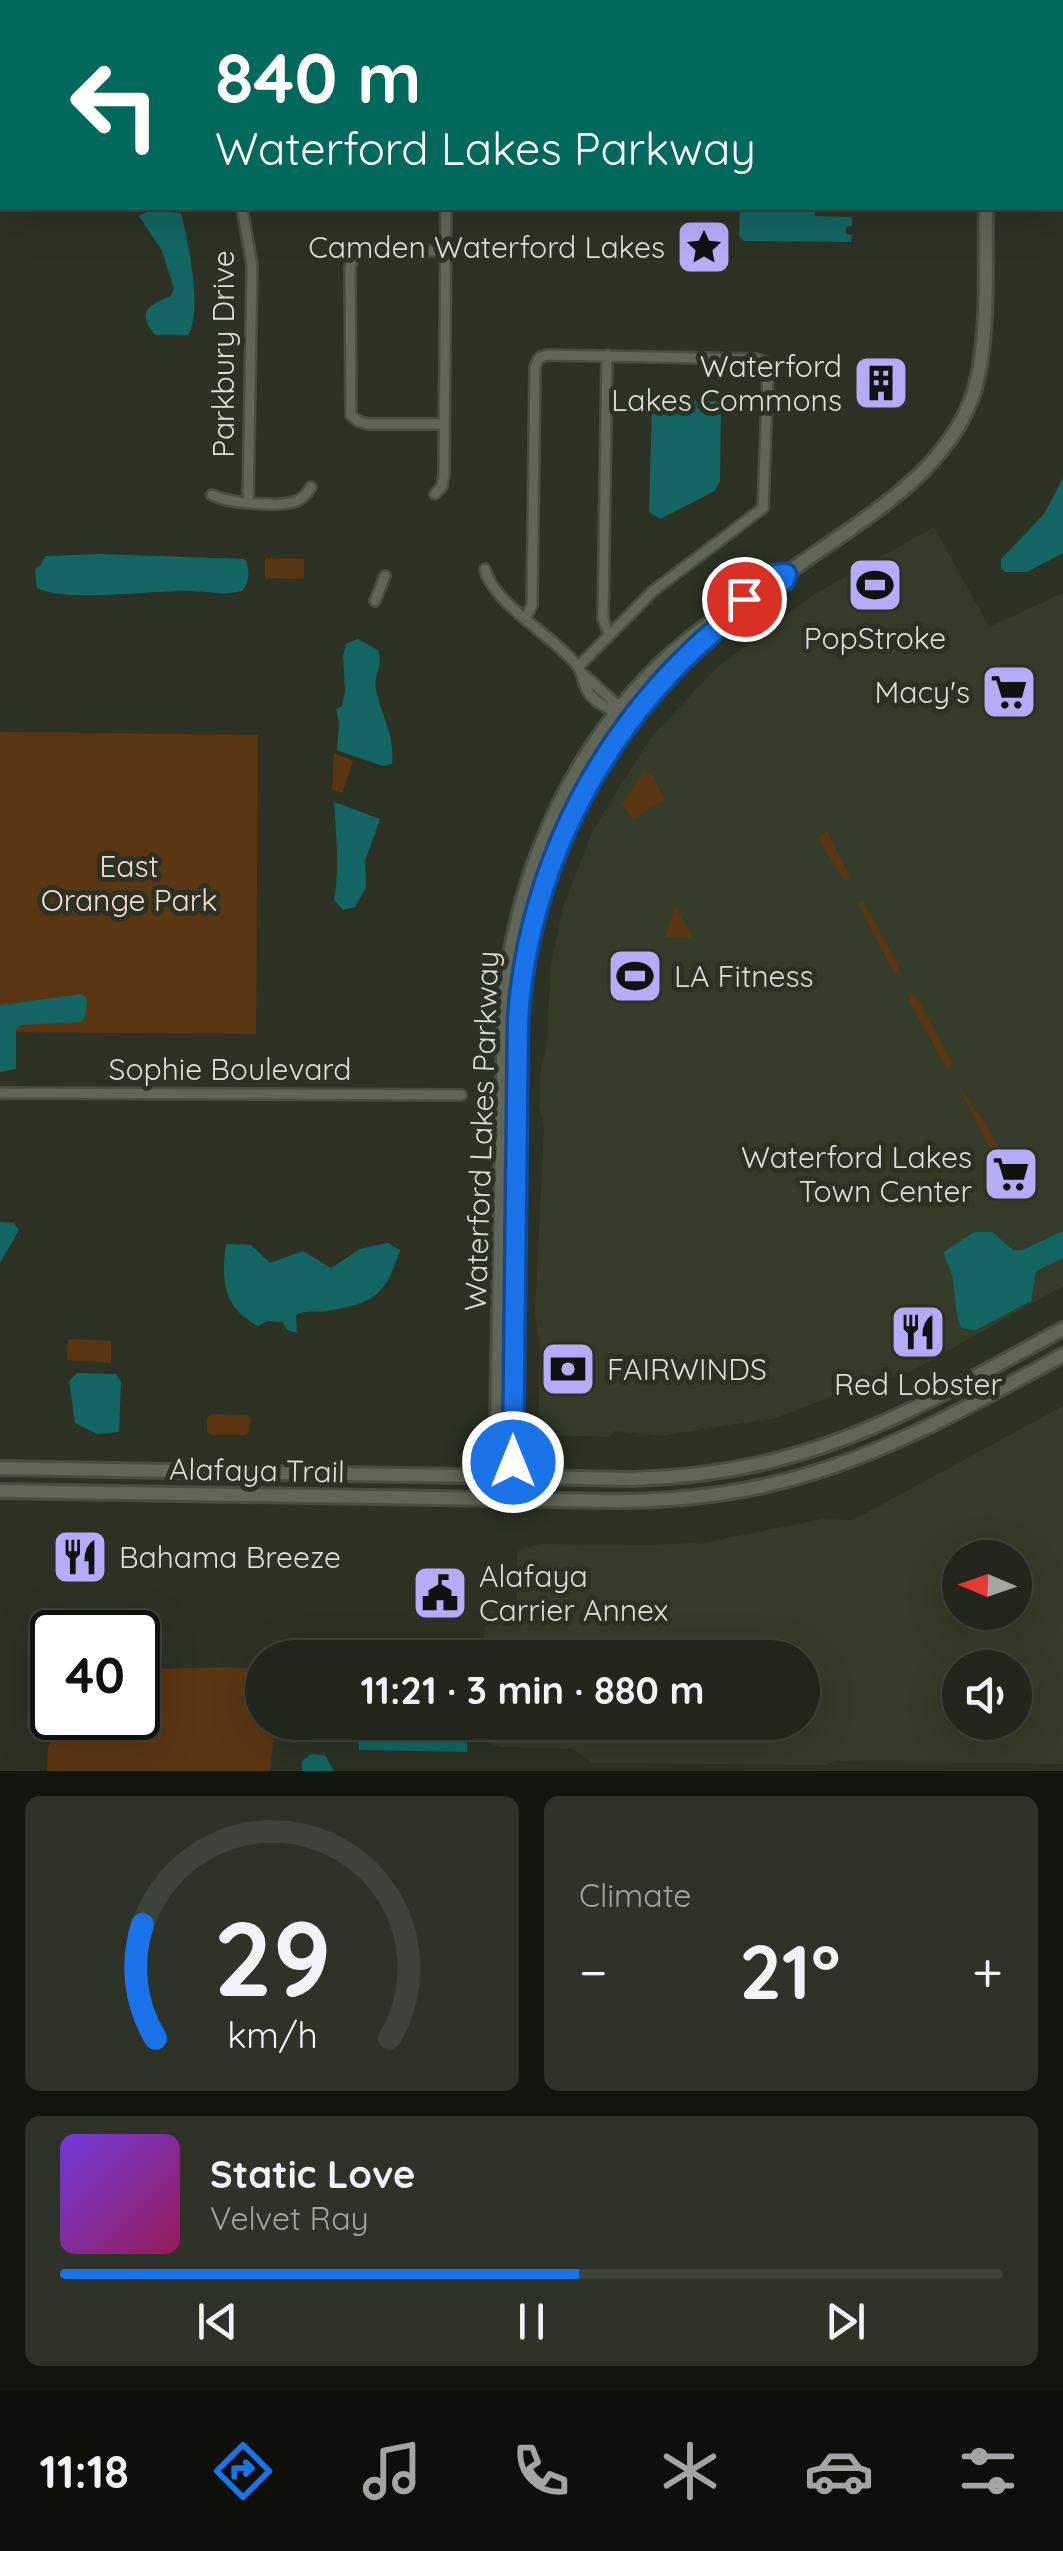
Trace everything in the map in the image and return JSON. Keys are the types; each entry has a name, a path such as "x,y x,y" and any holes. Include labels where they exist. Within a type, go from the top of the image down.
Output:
{"street":[{"name":"Parkbury Drive","path":"242,210 252,257 248,502"},
{"path":"435,494 443,480 446,210"},
{"name":"Waterford Lakes Parkway","path":"496,1499 504,999 513,934 554,813 617,712 671,654 924,470 948,445 976,387 981,359 986,210"},
{"path":"444,424 363,423 351,415 350,267 354,256 365,250 447,250"},
{"path":"526,617 532,604 536,363 547,354 764,362 768,371 763,508 672,576 609,634 580,668"},
{"path":"607,355 603,619 609,634"},
{"name":"Parkbury Drive","path":"212,495 226,501 295,502 312,486"},
{"path":"485,568 490,585 580,668 588,693 608,712 617,712 629,722"},
{"name":"Waterford Lakes Parkway","path":"513,1499 518,1019 524,962 538,899 576,806 629,722 688,658 784,580 786,574"},
{"path":"374,601 385,576"},
{"path":"524,894 538,899"},
{"name":"Sophie Boulevard","path":"0,1093 460,1095"},
{"path":"500,1238 506,1250 505,1315 514,1332"},
{"name":"Alafaya Trail","path":"0,1468 513,1477 686,1476 746,1468 809,1452 904,1415 1063,1329"},
{"name":"Alafaya Trail","path":"0,1491 672,1500 748,1491 814,1474 911,1437 1063,1354"},
{"path":"809,1452 814,1474"},
{"path":"44,1468 46,1492"},
{"path":"277,1495 278,1472"}],"shaded area":[{"name":"Waterford Lakes Town Center","path":"934,527 989,627 1063,593 1063,1286 905,1375 875,1380 776,1418 659,1436 615,1431 609,1437 544,1435 538,1428 540,1348 535,1313 544,1128 539,1106 541,1067 546,1051 551,964 563,907 593,830 649,740 715,669 811,596"},
{"path":"1063,1406 1063,1764 593,1763 573,1749 500,1747 487,1740 820,1740 820,1640 484,1640 484,1633 491,1611 517,1610 520,1549 540,1544 708,1542 823,1519 853,1520"}],"green space":[{"path":"265,558 304,559 304,579 265,578"},
{"name":"East Orange Park","path":"0,732 258,735 256,1034 0,1032"},
{"path":"334,753 353,761 342,793 332,789"},
{"path":"642,773 653,775 664,799 634,819 622,805"},
{"path":"827,831 850,877 848,881 817,837"},
{"path":"857,901 863,901 902,973 900,976 894,973"},
{"path":"674,908 678,911 693,938 666,937"},
{"path":"911,995 916,996 952,1063 949,1067 909,1001"},
{"path":"957,1085 985,1123 1010,1175 1004,1175"},
{"path":"68,1339 111,1341 111,1363 67,1360"},
{"path":"211,1414 247,1415 249,1432 211,1435 207,1418"},
{"path":"245,1667 245,1740 273,1740 270,1771 47,1771 50,1740 160,1740 160,1669"}],"water":[{"path":"150,210 181,213 194,294 188,335 155,335 146,320 148,310 171,296 174,289 162,251 139,216"},
{"path":"740,210 815,210 815,216 852,217 852,226 846,227 846,234 852,235 851,242 744,241 739,236"},
{"path":"658,401 721,401 720,481 715,491 660,519 649,512 652,406"},
{"path":"1063,478 1063,553 1027,572 1005,572 1001,559 1044,514"},
{"path":"45,556 244,559 248,580 242,591 228,593 68,595 37,588 35,569"},
{"path":"358,639 378,650 376,690 390,735 392,764 383,766 337,750 336,709 342,706 345,691 343,656 346,644"},
{"path":"334,802 380,819 365,861 366,887 355,907 343,910 334,900"},
{"path":"82,994 87,999 81,1022 21,1025 16,1029 16,1069 0,1072 0,1005"},
{"path":"0,1222 14,1223 19,1230 0,1263"},
{"path":"1063,1231 1063,1258 1036,1271 1031,1301 976,1330 961,1328 944,1252 974,1232 992,1232 1013,1250 1022,1250"},
{"path":"388,1243 400,1250 389,1278 376,1295 357,1305 296,1315 297,1333 287,1330 283,1322 267,1321 258,1326 246,1319 227,1292 226,1244 251,1245 270,1263 303,1251 331,1268 360,1249"},
{"path":"77,1373 116,1374 121,1382 119,1432 97,1434 75,1423 69,1381"},
{"path":"358,1740 467,1740 467,1752 359,1750"},
{"path":"311,1754 325,1755 334,1771 302,1771 302,1761"}],"place":[{"name":"Camden Waterford Lakes","path":"704,247"},
{"name":"Waterford Lakes Commons","path":"881,383"},
{"name":"PopStroke","path":"875,585"},
{"name":"Macy's","path":"1009,692"},
{"name":"LA Fitness","path":"635,976"},
{"name":"Waterford Lakes Town Center","path":"1011,1174"},
{"name":"Red Lobster","path":"918,1332"},
{"name":"FAIRWINDS","path":"568,1369"},
{"name":"Bahama Breeze","path":"80,1557"},
{"name":"Alafaya Carrier Annex","path":"440,1593"}],"route":[{"path":"513,1462 518,1019 524,962 536,909 569,818 629,722 688,658 784,580 786,574 776,575 744,599"}]}
